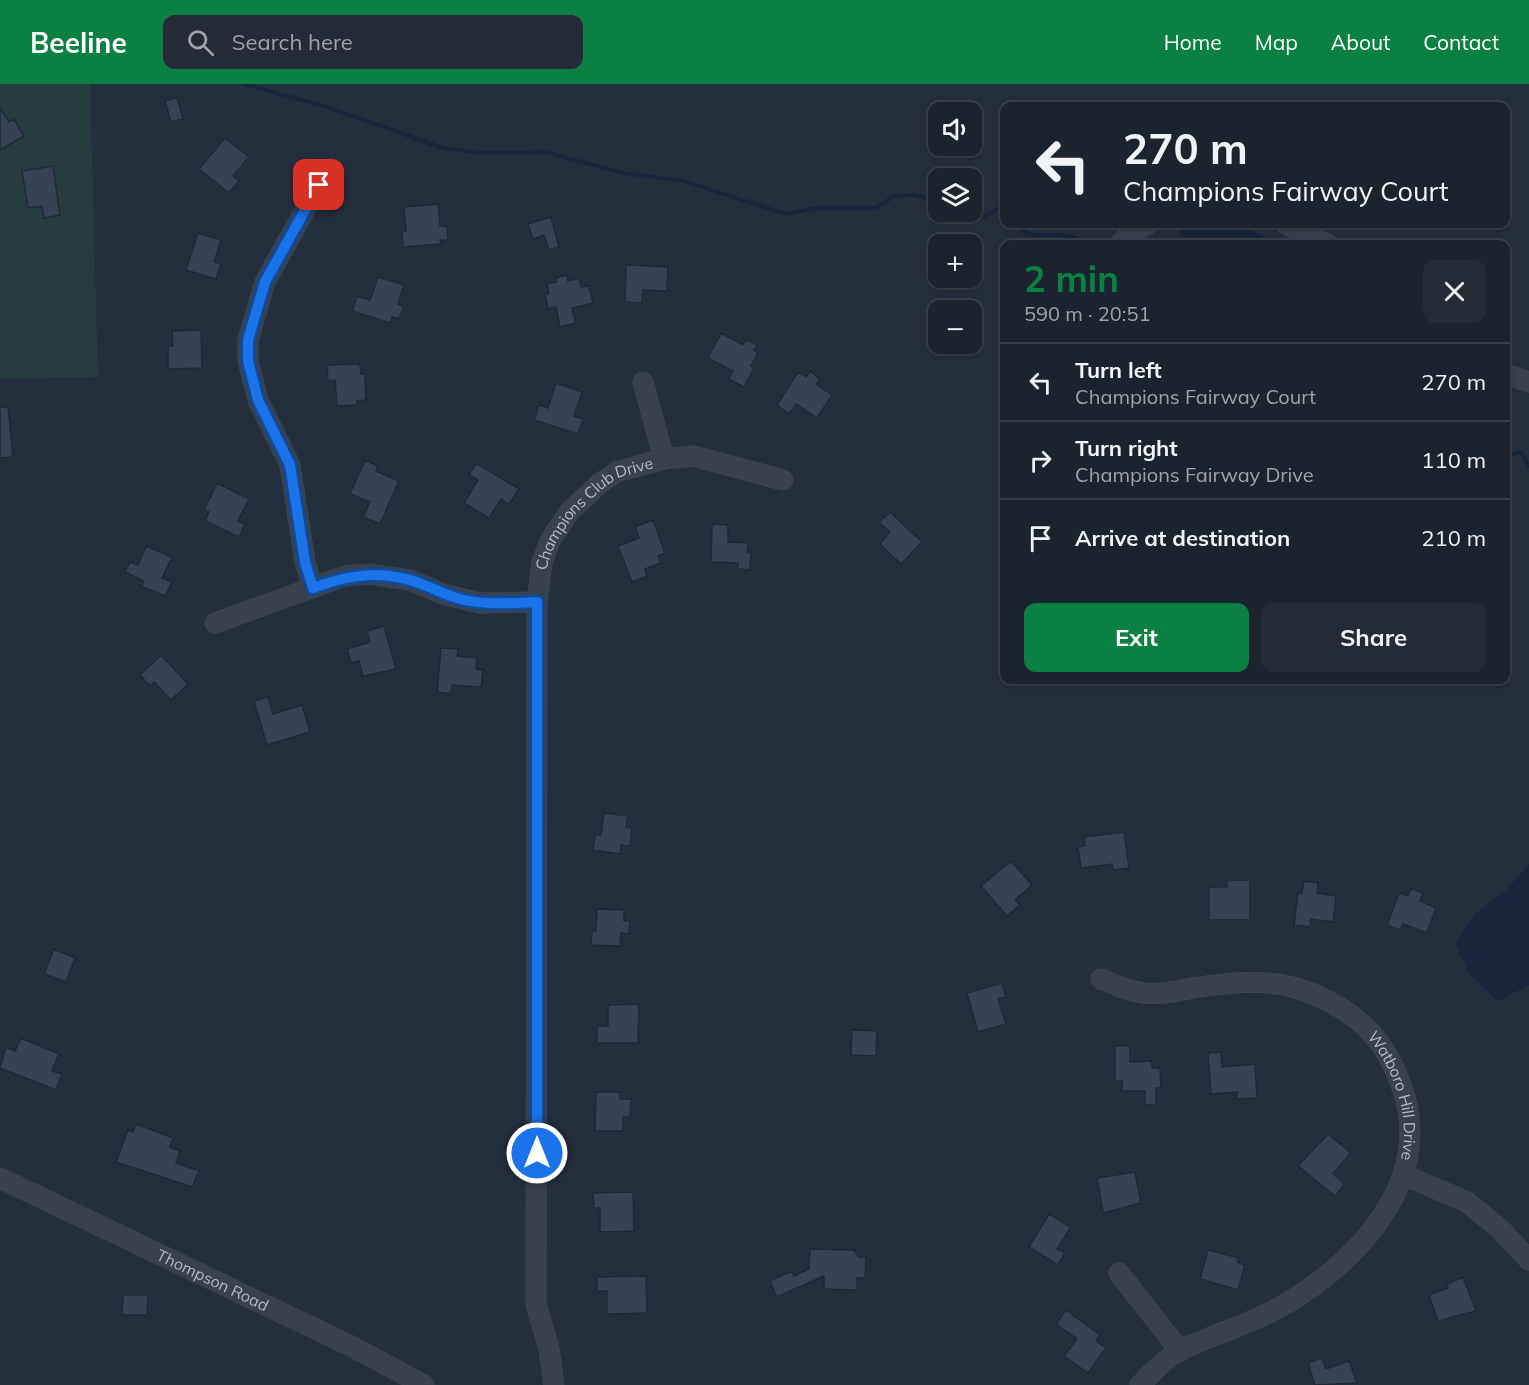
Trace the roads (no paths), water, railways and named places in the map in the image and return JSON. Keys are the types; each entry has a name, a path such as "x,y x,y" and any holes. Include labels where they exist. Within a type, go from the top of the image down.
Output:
{"street":[{"path":"313,588 305,562 290,465 258,400 248,361 248,340 265,282 319,185"},
{"path":"1124,240 1130,233 1140,228"},
{"path":"1294,228 1319,240"},
{"path":"1510,376 1529,382"},
{"path":"643,382 664,459"},
{"name":"Champions Club Drive","path":"554,1385 549,1349 536,1304 537,602 542,561 550,541 569,512 599,484 616,472 664,459 705,457 783,480"},
{"path":"215,623 345,576 369,574 410,580 446,595 480,603 537,602"},
{"name":"Watboro Hill Drive","path":"1101,979 1126,990 1146,993 1242,982 1273,982 1313,994 1362,1022 1389,1053 1398,1072 1406,1102 1410,1143 1404,1175 1392,1200 1368,1234 1324,1277 1273,1311 1180,1351 1140,1385"},
{"path":"1404,1175 1467,1202 1499,1228 1529,1260"},
{"name":"Thompson Road","path":"0,1178 351,1346 424,1385"},
{"path":"1119,1273 1180,1351"}],"water":[{"path":"1176,228 1243,228 1274,240 1187,240"},
{"path":"1529,864 1529,985 1498,1001 1470,975 1455,944 1476,913 1505,891"}],"waterway":[{"path":"244,84 327,107 443,148 483,153 545,152 623,173 684,181 786,214 818,208 876,208 894,196 914,195 928,198"},
{"path":"982,215 985,216 1000,207"},
{"path":"1019,228 1035,235 1063,235 1080,240"},
{"path":"1510,455 1521,452 1529,466"}]}
